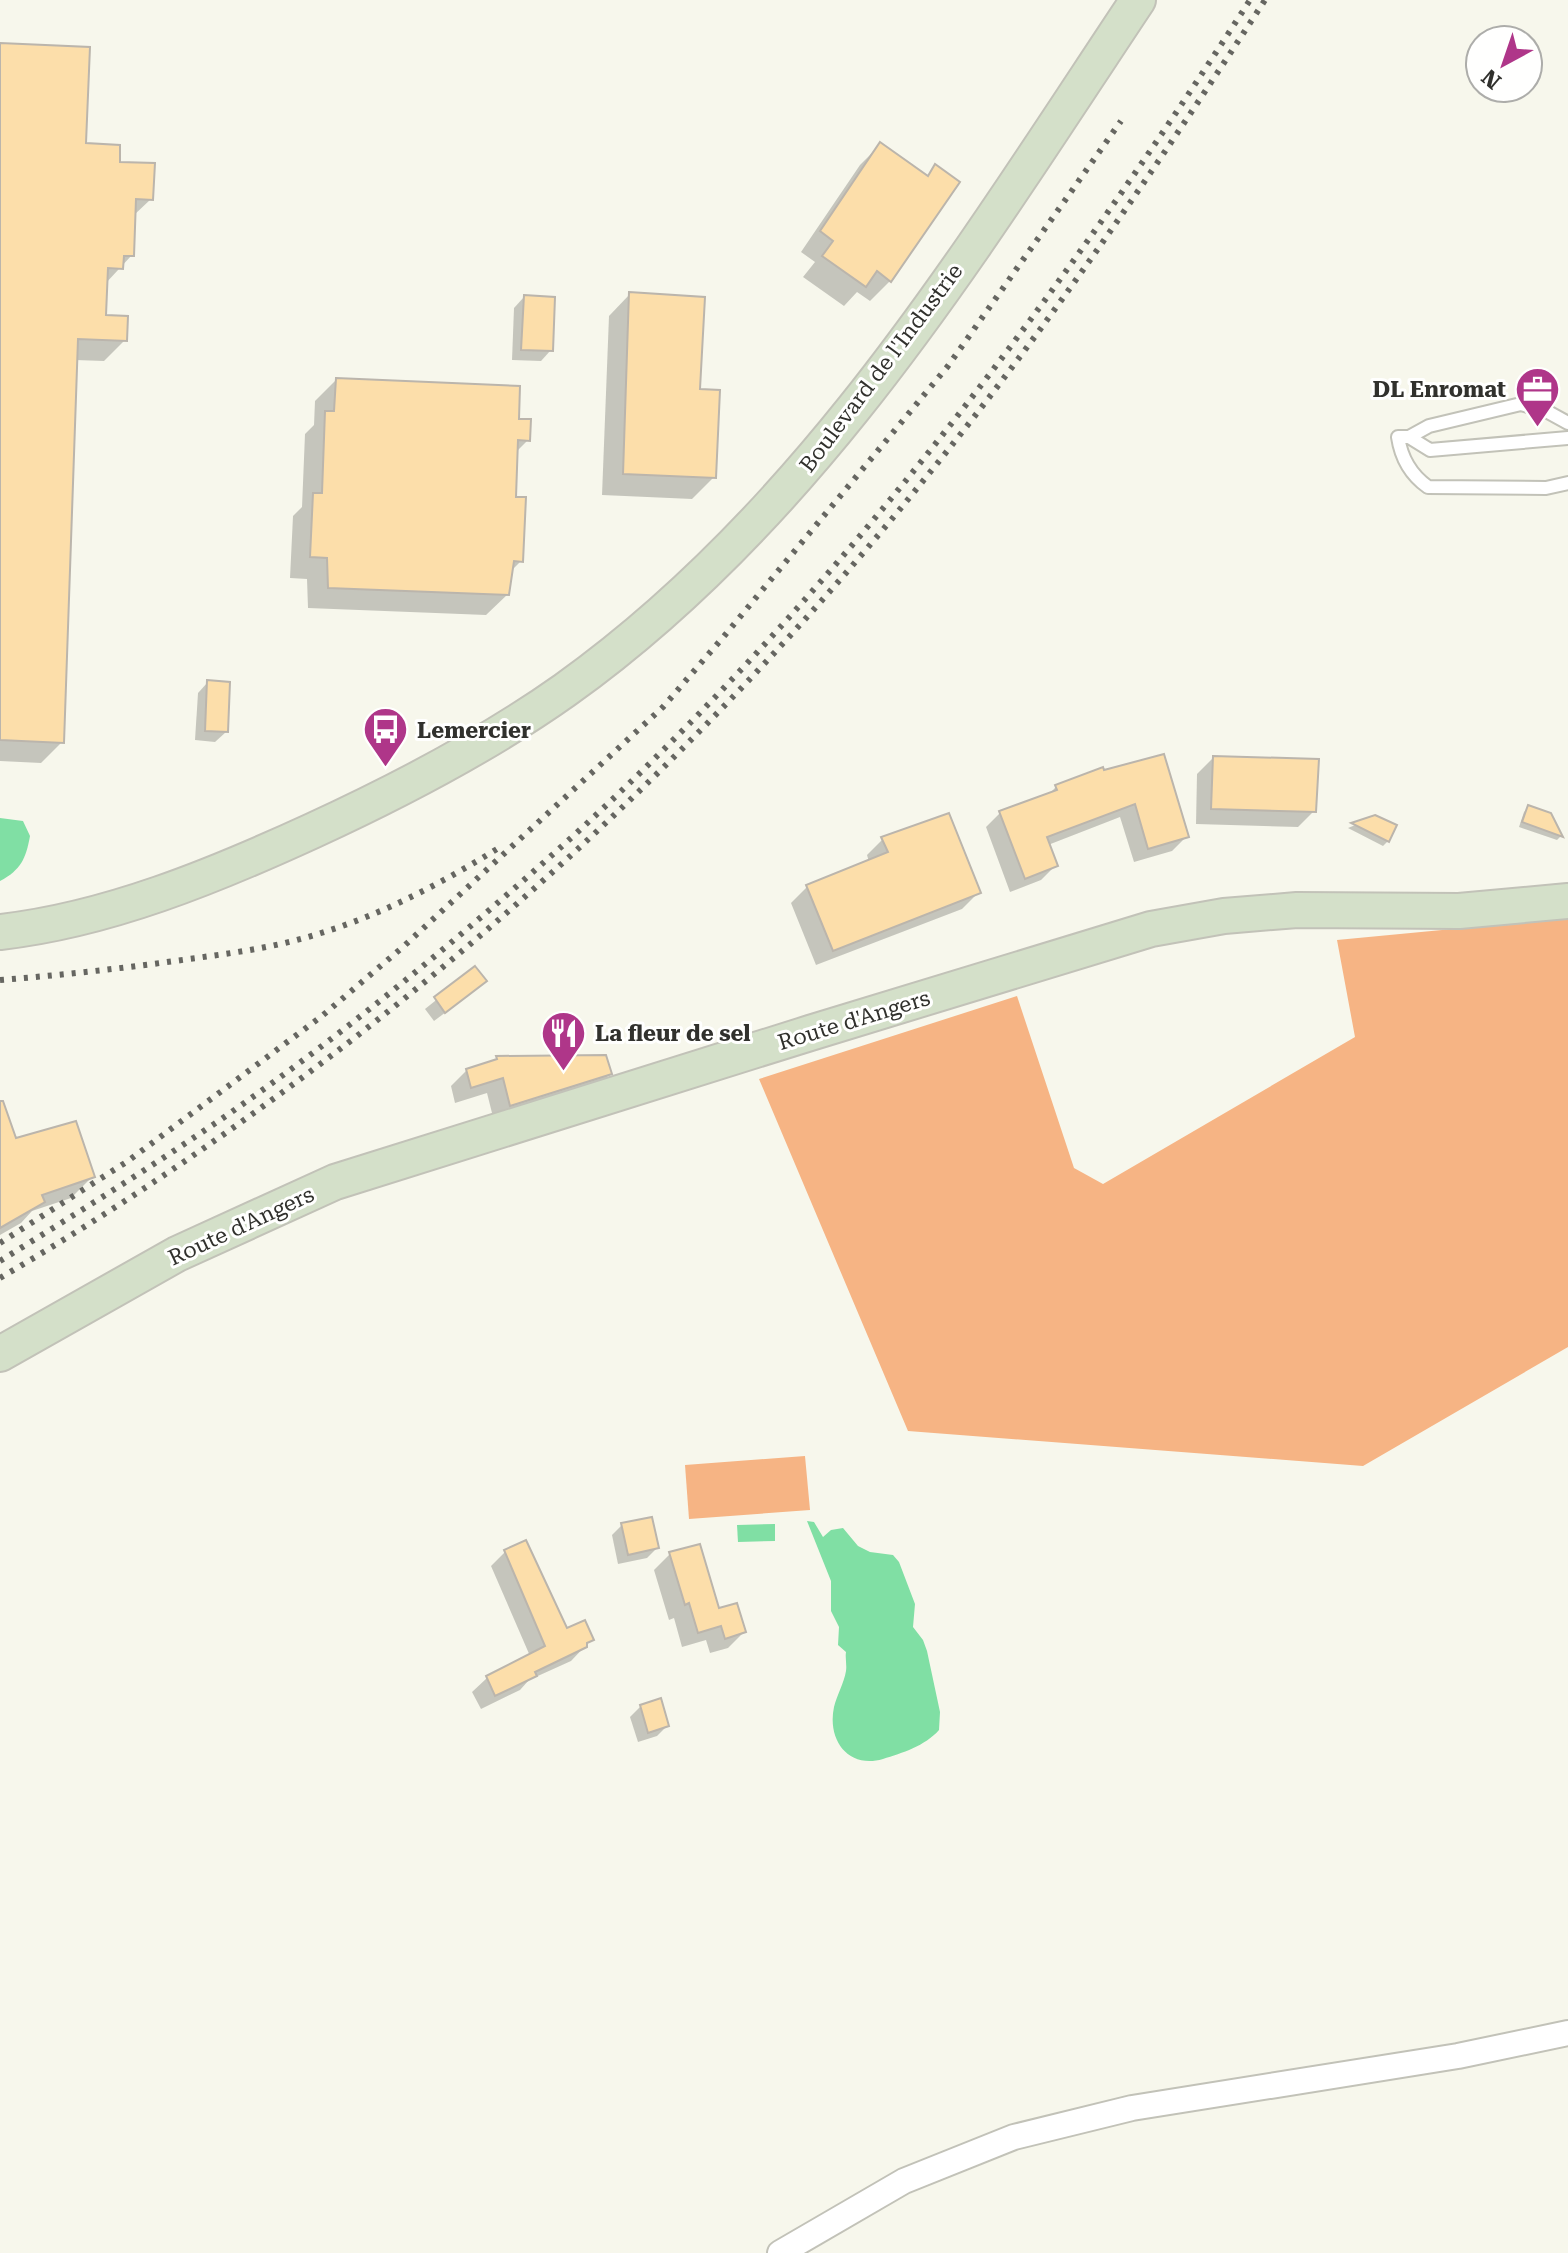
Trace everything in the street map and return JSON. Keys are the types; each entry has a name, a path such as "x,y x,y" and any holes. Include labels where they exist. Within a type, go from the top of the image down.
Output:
{"street":[{"name":"Boulevard de l'Industrie","path":"0,932 21,930 98,911 178,887 266,853 464,754 565,690 642,630 735,544 792,484 847,419 995,216 1138,0"},
{"name":"Route d'Angers","path":"0,1354 177,1254 335,1182 1151,929 1224,916 1297,910 1459,911 1568,901"},
{"path":"780,2253 904,2181 1014,2137 1132,2108 1458,2056 1568,2033"}],"lane":[{"path":"1404,437 1429,426 1521,404 1548,412 1568,423"},
{"path":"1404,437 1430,450 1568,438"},
{"path":"1404,437 1401,452 1416,479 1428,487 1546,488 1568,483"}],"shaded area":[{"path":"0,818 23,821 30,836 21,863 0,881"},
{"path":"1568,918 1568,1347 1363,1466 908,1431 759,1079 1017,996 1074,1168 1103,1184 1355,1037 1337,940"},
{"path":"805,1456 810,1510 689,1519 685,1465"},
{"path":"807,1521 814,1522 823,1537 831,1530 843,1528 858,1546 870,1552 893,1555 899,1562 915,1604 913,1627 927,1651 940,1712 939,1730 913,1748 883,1759 860,1760 850,1756 837,1741 834,1707 846,1671 846,1652 838,1645 839,1627 831,1611 831,1581"},
{"path":"775,1524 775,1541 738,1542 737,1525"}],"building":[{"path":"0,43 90,47 86,143 120,145 120,162 155,163 153,200 136,199 134,256 124,256 123,269 108,268 106,315 128,316 127,341 78,339 64,743 0,740"},
{"path":"880,142 928,176 935,164 960,182 891,282 877,271 866,287 822,256 833,241 820,231"},
{"path":"629,292 705,297 700,389 720,390 716,478 623,474"},
{"path":"524,295 555,297 553,351 521,350"},
{"path":"336,378 520,386 519,419 531,419 530,441 518,440 516,497 526,497 523,562 514,561 509,595 328,588 327,558 310,557 313,493 322,493 325,411 334,411"},
{"path":"207,680 230,682 228,732 205,731"},
{"path":"1164,754 1189,837 1148,849 1135,804 1047,837 1058,866 1025,879 999,811 1057,790 1055,785 1103,767 1104,770"},
{"path":"1213,756 1319,759 1316,812 1211,809"},
{"path":"1528,805 1551,813 1563,837 1522,822"},
{"path":"949,813 981,893 833,951 806,885 888,852 881,837"},
{"path":"1375,815 1397,825 1389,842 1351,823"},
{"path":"475,966 487,981 445,1013 434,997"},
{"path":"606,1055 612,1074 510,1106 503,1078 471,1088 466,1069 497,1059 496,1056"},
{"path":"0,1101 3,1101 16,1138 76,1121 95,1177 42,1195 45,1202 0,1228"},
{"path":"652,1517 659,1548 628,1555 621,1523"},
{"path":"526,1540 567,1628 585,1620 594,1640 587,1643 587,1647 535,1672 537,1676 495,1696 486,1676 545,1646 504,1550"},
{"path":"700,1544 719,1608 737,1603 746,1632 725,1639 721,1626 698,1633 689,1603 685,1605 669,1552"},
{"path":"661,1698 669,1726 648,1733 640,1705"}],"railway":[{"path":"0,1261 220,1120 356,1020 444,949 571,838 669,744 762,647 852,546 938,441 1099,224 1250,0"},
{"path":"0,1278 131,1197 258,1110 381,1017 500,919 614,815 723,707 828,594 927,476 1017,361 1185,122 1265,0"},
{"path":"0,1243 128,1161 322,1016 404,946 663,707 948,366 1121,121"},
{"path":"0,980 206,957 305,938 389,907 497,849"}],"place":[{"name":"DL Enromat","path":"1537,428"},
{"name":"Lemercier","path":"386,769"},
{"name":"La fleur de sel","path":"564,1072"}]}
